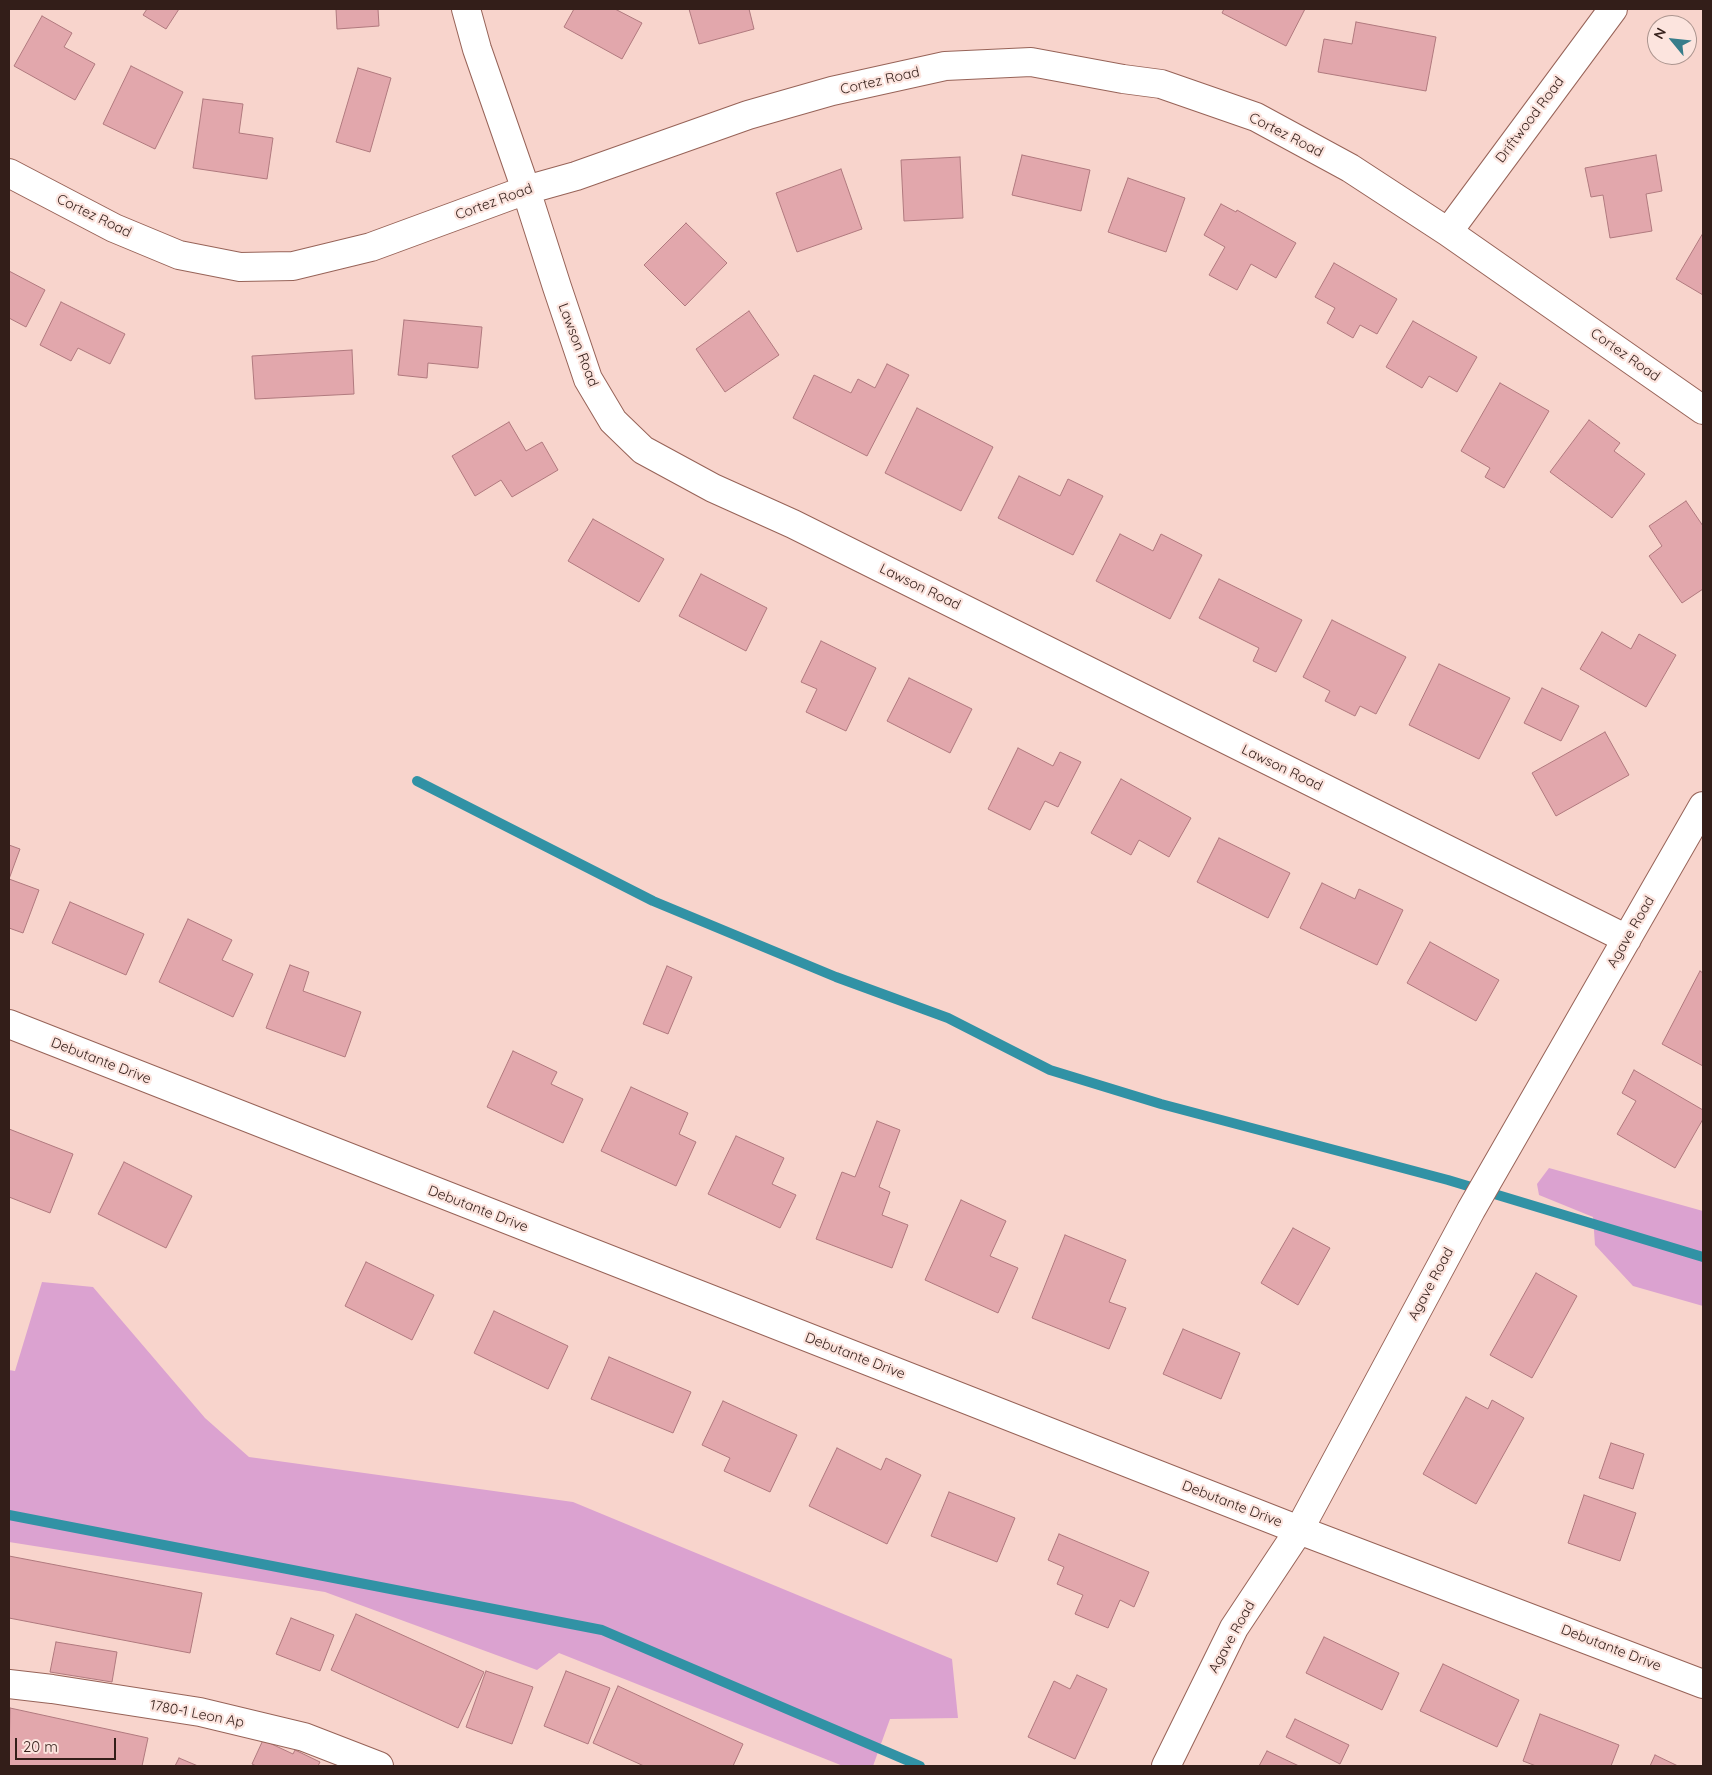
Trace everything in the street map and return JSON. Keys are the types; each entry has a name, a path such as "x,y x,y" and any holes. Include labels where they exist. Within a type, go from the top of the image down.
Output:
{"street":[{"name":"Lawson Road","path":"466,9 477,50 526,190 588,379 613,421 643,450 713,488 810,533 1627,939"},
{"name":"Driftwood Road","path":"1448,232 1613,9"},
{"name":"Cortez Road","path":"9,173 114,228 179,255 240,267 293,266 371,248 526,190 576,176 748,115 832,92 945,66 1031,62 1161,84 1256,117 1350,168 1448,232 1703,410"},
{"name":"Agave Road","path":"1166,1766 1234,1628 1298,1530 1471,1210 1703,806"},
{"name":"Debutante Drive","path":"9,1024 1298,1530 1703,1684"},
{"name":"1780-1 Leon Ap","path":"9,1684 200,1712 304,1737 379,1766"}],"shaded area":[{"path":"1549,1168 1703,1211 1703,1306 1633,1286 1595,1245 1593,1217 1539,1195 1537,1184"},
{"path":"42,1282 93,1287 205,1418 249,1457 573,1502 952,1659 958,1718 890,1719 873,1766 843,1766 559,1653 537,1670 325,1592 9,1542 9,1370 15,1371"}],"building":[{"path":"147,9 179,9 166,29 143,15"},
{"path":"336,9 378,9 379,26 337,29"},
{"path":"574,9 615,9 642,23 622,59 564,27"},
{"path":"689,9 749,9 754,29 699,44"},
{"path":"1224,9 1305,9 1286,46 1222,13"},
{"path":"42,16 72,33 64,47 95,64 75,100 14,66"},
{"path":"1356,22 1436,37 1426,91 1318,72 1324,39 1352,44"},
{"path":"131,66 183,92 155,149 103,124"},
{"path":"358,68 391,78 370,152 336,142"},
{"path":"203,99 243,104 239,133 273,138 267,179 193,168"},
{"path":"1022,155 1090,170 1081,211 1012,195"},
{"path":"1656,155 1662,191 1646,194 1652,231 1610,238 1603,195 1591,197 1585,168"},
{"path":"960,157 963,218 904,221 901,160"},
{"path":"841,169 862,229 797,252 776,193"},
{"path":"1128,178 1185,198 1166,252 1108,232"},
{"path":"1221,204 1236,212 1237,210 1296,243 1276,278 1251,264 1237,290 1209,275 1225,247 1204,235"},
{"path":"686,223 727,263 685,306 644,265"},
{"path":"1703,233 1703,295 1676,279"},
{"path":"1334,263 1397,299 1377,334 1360,325 1353,338 1327,323 1335,308 1315,297"},
{"path":"9,271 45,290 26,327 9,318"},
{"path":"61,302 125,334 110,364 78,348 71,361 40,345"},
{"path":"749,311 779,355 725,392 696,349"},
{"path":"404,320 482,327 478,368 428,363 427,378 398,375"},
{"path":"1413,321 1477,357 1457,392 1429,376 1422,388 1386,367"},
{"path":"352,350 354,394 255,399 252,356"},
{"path":"887,364 909,375 867,456 793,418 814,375 851,393 858,379 875,388"},
{"path":"1500,383 1549,411 1504,488 1485,477 1490,468 1461,451"},
{"path":"917,408 993,447 961,511 885,473"},
{"path":"1589,420 1620,443 1614,451 1645,474 1612,518 1550,472"},
{"path":"509,422 526,451 542,442 558,470 512,497 501,480 475,496 452,456"},
{"path":"1019,476 1060,496 1068,479 1103,496 1073,555 998,518"},
{"path":"1686,501 1703,526 1703,589 1682,603 1649,556 1662,546 1649,526"},
{"path":"593,519 664,559 639,602 568,561"},
{"path":"1120,534 1153,551 1161,534 1202,555 1170,619 1096,581"},
{"path":"701,574 767,608 746,651 679,616"},
{"path":"1219,579 1302,620 1276,672 1253,661 1259,648 1199,618"},
{"path":"1332,620 1406,657 1376,714 1360,706 1355,716 1325,701 1330,691 1303,677"},
{"path":"1602,632 1631,649 1639,634 1676,655 1646,707 1580,669"},
{"path":"821,641 876,668 846,731 806,712 817,689 801,682"},
{"path":"1439,664 1510,698 1479,759 1409,725"},
{"path":"909,678 972,709 950,753 887,721"},
{"path":"1542,688 1579,706 1561,741 1524,723"},
{"path":"1605,732 1629,775 1556,816 1532,773"},
{"path":"1018,748 1053,766 1060,752 1081,762 1058,807 1045,801 1030,830 988,809"},
{"path":"1121,779 1191,818 1169,857 1139,840 1131,855 1091,833"},
{"path":"1219,838 1290,873 1268,918 1197,882"},
{"path":"9,845 20,849 9,879"},
{"path":"9,879 39,890 23,933 9,928"},
{"path":"1322,883 1355,899 1359,889 1403,910 1377,965 1300,928"},
{"path":"70,902 144,934 126,975 52,943"},
{"path":"188,919 232,940 222,960 253,974 233,1017 159,982"},
{"path":"1430,942 1499,980 1476,1021 1407,983"},
{"path":"290,965 309,972 303,991 361,1012 345,1057 266,1028"},
{"path":"667,966 692,977 668,1034 643,1024"},
{"path":"1700,971 1703,973 1703,1066 1662,1044"},
{"path":"513,1051 557,1072 551,1084 583,1099 563,1143 487,1107"},
{"path":"1634,1070 1703,1110 1703,1119 1675,1168 1617,1134 1636,1101 1622,1093"},
{"path":"631,1087 688,1113 679,1134 696,1142 676,1186 601,1151"},
{"path":"877,1121 900,1130 879,1187 890,1192 882,1215 908,1225 892,1268 816,1239 842,1172 855,1177"},
{"path":"9,1129 73,1154 50,1213 9,1197"},
{"path":"736,1136 784,1158 772,1184 796,1195 780,1228 708,1194"},
{"path":"124,1162 192,1196 166,1248 98,1214"},
{"path":"961,1200 1006,1221 990,1256 1018,1268 998,1313 925,1280"},
{"path":"1293,1228 1330,1248 1298,1305 1261,1283"},
{"path":"1065,1235 1126,1260 1109,1302 1126,1308 1109,1349 1032,1318"},
{"path":"366,1262 434,1295 412,1340 345,1306"},
{"path":"1536,1273 1577,1296 1532,1378 1490,1355"},
{"path":"494,1311 568,1346 548,1389 474,1353"},
{"path":"1183,1329 1240,1353 1221,1399 1163,1374"},
{"path":"609,1357 691,1392 673,1433 591,1399"},
{"path":"1466,1397 1488,1409 1492,1400 1524,1418 1476,1504 1423,1474"},
{"path":"723,1401 797,1435 770,1492 724,1471 730,1458 702,1445"},
{"path":"1611,1443 1644,1454 1633,1489 1599,1478"},
{"path":"837,1448 881,1470 886,1458 921,1475 887,1544 809,1506"},
{"path":"949,1492 1015,1518 997,1562 931,1536"},
{"path":"1584,1495 1636,1513 1620,1561 1568,1543"},
{"path":"1059,1534 1149,1572 1134,1607 1120,1600 1108,1628 1075,1614 1083,1595 1057,1584 1064,1567 1048,1560"},
{"path":"9,1556 202,1593 190,1653 9,1618"},
{"path":"356,1614 484,1672 458,1728 331,1670"},
{"path":"291,1618 334,1635 320,1671 276,1654"},
{"path":"1324,1637 1399,1673 1382,1710 1306,1673"},
{"path":"56,1642 117,1652 112,1682 50,1672"},
{"path":"1443,1664 1519,1700 1497,1747 1420,1711"},
{"path":"486,1671 533,1687 512,1744 466,1727"},
{"path":"566,1671 610,1688 588,1744 544,1726"},
{"path":"1077,1675 1107,1689 1075,1759 1028,1737 1054,1681 1070,1689"},
{"path":"618,1686 743,1744 733,1766 644,1766 593,1743"},
{"path":"10,1708 148,1738 142,1766 9,1766"},
{"path":"1540,1714 1619,1745 1611,1766 1536,1766 1523,1761"},
{"path":"1295,1719 1349,1745 1340,1764 1286,1737"},
{"path":"263,1740 293,1754 295,1750 320,1762 318,1766 256,1766 252,1764"},
{"path":"1267,1751 1299,1766 1259,1766"},
{"path":"1655,1755 1678,1766 1650,1766"},
{"path":"179,1758 198,1766 175,1766"}],"waterway":[{"path":"417,781 653,901 836,977 948,1018 1050,1070 1161,1104 1448,1180 1703,1257"},
{"path":"9,1515 602,1630 920,1766"}]}
